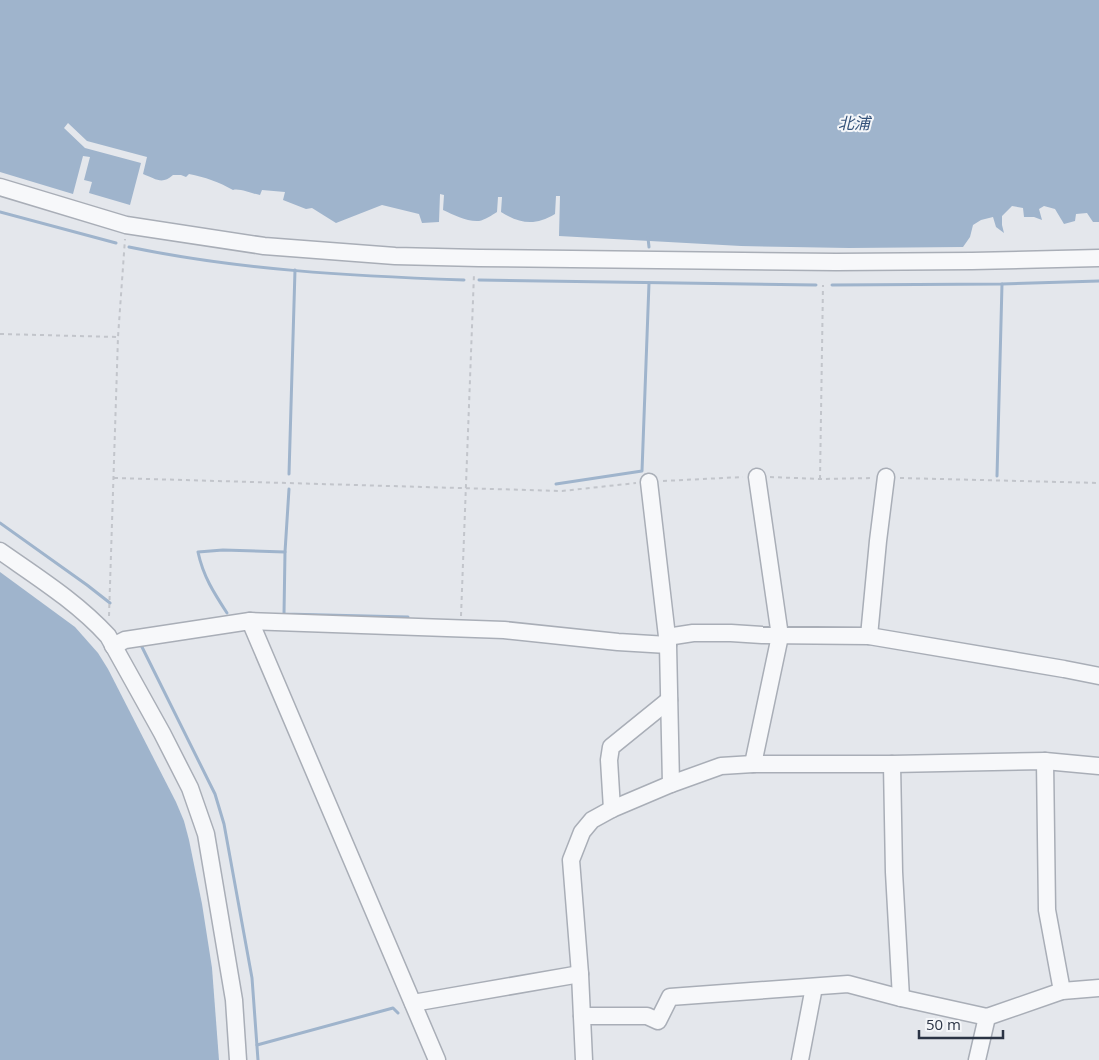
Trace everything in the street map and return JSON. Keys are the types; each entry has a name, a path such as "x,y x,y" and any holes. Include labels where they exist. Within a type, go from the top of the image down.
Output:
{"street":[{"path":"0,188 126,225 264,246 395,256 836,262 1099,258"},
{"path":"753,764 780,636 757,477"},
{"path":"869,636 886,478"},
{"path":"649,482 667,641 671,784"},
{"path":"0,551 72,603 98,625 111,641 190,788 206,834 234,1000 238,1060"},
{"path":"111,641 250,621 504,630 618,642 667,641 693,633 780,636 869,636 1099,676"},
{"path":"250,621 437,1060"},
{"path":"612,809 609,760 611,747 669,700"},
{"path":"1045,761 1047,910 1062,991"},
{"path":"584,1060 572,860 582,832 592,820 612,809 671,784 721,766 753,764 1045,761 1099,766"},
{"path":"892,764 894,872 901,998"},
{"path":"413,1003 580,974"},
{"path":"582,1016 647,1016 658,1021 670,997 848,984 987,1017 1062,991 1099,988"},
{"path":"800,1060 814,987"},
{"path":"977,1060 987,1017"}],"path":[{"path":"111,641 118,337 126,225"},
{"path":"461,628 474,274"},
{"path":"820,479 823,284"},
{"path":"0,334 118,337"},
{"path":"114,478 562,491 649,482 757,477 1099,483"}],"water":[{"name":"北浦","path":"0,0 1099,0 1099,222 1093,222 1087,213 1076,214 1075,221 1064,224 1055,209 1044,206 1039,209 1042,220 1034,217 1024,217 1023,208 1012,206 1002,216 1004,233 996,227 993,217 981,220 973,225 970,237 963,247 849,248 741,246 559,236 560,196 556,196 555,214 548,218 528,222 515,219 501,212 502,197 498,197 497,212 491,216 479,221 465,219 443,210 444,195 440,194 439,222 422,223 419,214 382,205 336,223 312,208 306,209 283,200 285,192 262,190 260,195 243,190 233,190 212,180 189,174 186,177 173,175 166,180 155,179 143,174 147,157 87,141 68,123 64,128 85,148 141,163 130,205 89,193 92,182 84,180 90,157 83,156 73,194 0,172"},
{"path":"0,572 75,627 98,653 176,802 189,840 202,904 212,968 219,1060 0,1060"}],"waterway":[{"path":"0,212 116,243"},
{"path":"648,238 649,247"},
{"path":"129,247 170,255 296,271 464,280"},
{"path":"289,474 295,270"},
{"path":"479,280 816,285"},
{"path":"832,285 1002,284 1099,281"},
{"path":"556,484 642,471 649,283"},
{"path":"997,476 1002,284"},
{"path":"289,489 284,614 408,617"},
{"path":"0,523 110,603"},
{"path":"227,613 206,577 198,552 223,550 285,552"},
{"path":"140,643 215,794 224,824 252,978 258,1060"},
{"path":"257,1045 393,1008 398,1013"}]}
